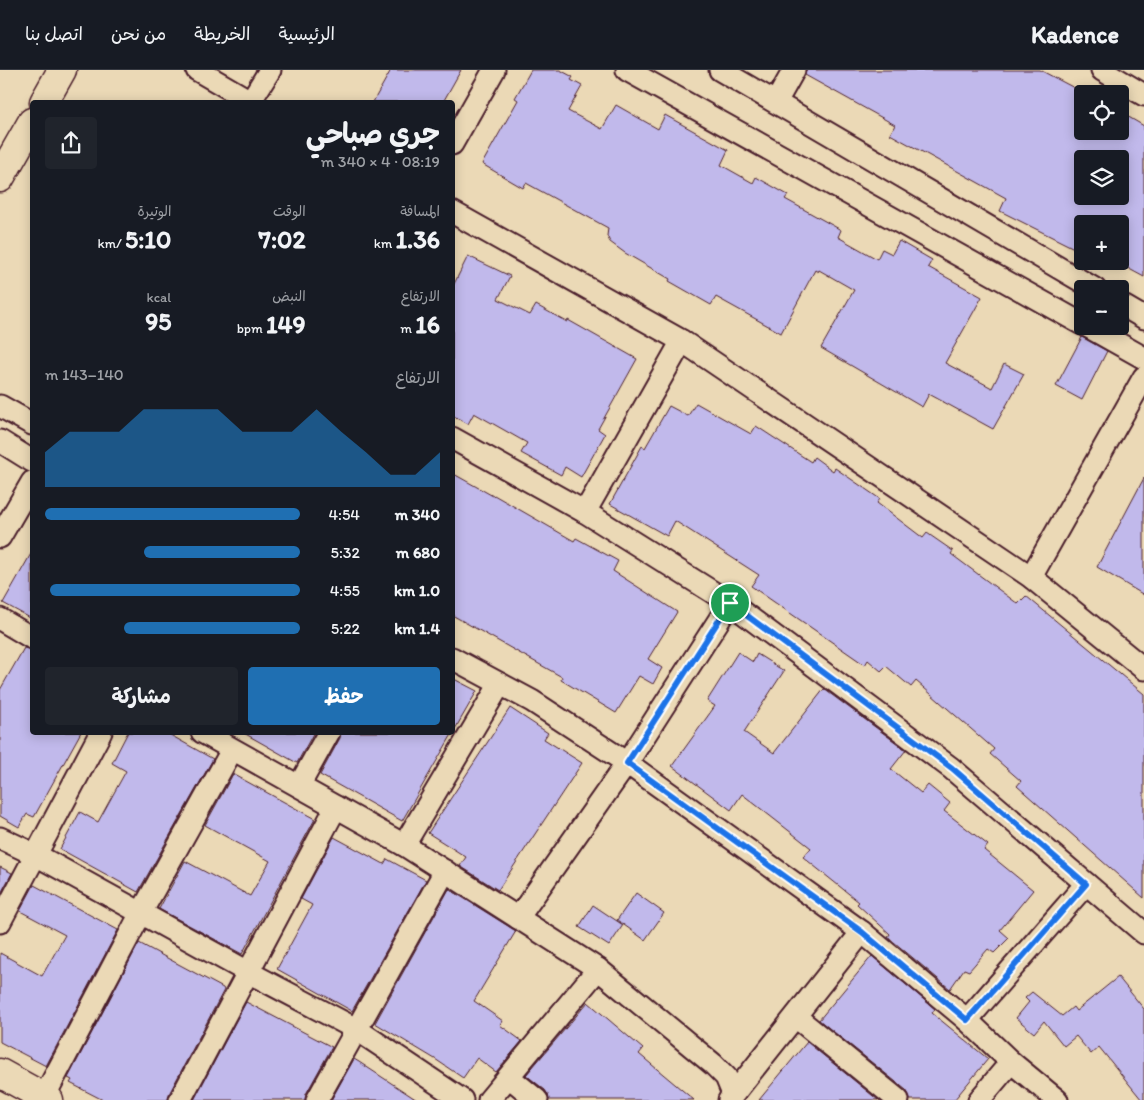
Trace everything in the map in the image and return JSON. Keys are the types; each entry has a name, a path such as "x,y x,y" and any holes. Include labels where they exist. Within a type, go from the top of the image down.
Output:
{"street":[{"path":"45,100 62,70"},
{"path":"197,70 248,100"},
{"path":"252,100 270,70"},
{"path":"455,139 494,70"},
{"path":"627,70 1074,320"},
{"path":"720,70 1080,280"},
{"path":"776,102 794,70"},
{"path":"1102,70 1144,95"},
{"path":"0,178 30,126"},
{"path":"455,214 682,340 1032,577 1144,669"},
{"path":"1129,309 1144,318"},
{"path":"1103,335 1144,358"},
{"path":"585,512 682,340"},
{"path":"1032,577 1144,377"},
{"path":"0,406 30,423"},
{"path":"455,440 585,512 730,603 952,768 1144,933"},
{"path":"0,441 30,460"},
{"path":"0,537 30,485"},
{"path":"518,918 627,763 730,603"},
{"path":"0,619 30,637"},
{"path":"455,660 532,702 627,763 862,932 967,1020 1011,1062 1057,1100"},
{"path":"404,845 500,684"},
{"path":"0,922 99,735"},
{"path":"207,735 404,845 598,969 713,1064 726,1078 731,1097"},
{"path":"298,786 327,735"},
{"path":"0,1073 46,1098 141,913 232,750"},
{"path":"180,1100 336,807"},
{"path":"0,838 36,855 248,972 356,1029 462,1100"},
{"path":"317,1100 445,870"},
{"path":"967,1020 1086,884"},
{"path":"731,1097 862,932"},
{"path":"489,1100 598,969"},
{"path":"796,1016 898,1100"},
{"path":"979,1100 1011,1062"},
{"path":"509,1077 537,1100"}],"building":[{"path":"391,70 461,70 444,100 374,100"},
{"path":"531,70 560,70 573,77 571,80 582,86 568,111 602,129 616,105 658,129 665,115 728,150 721,165 753,183 756,177 788,195 785,199 841,230 838,237 877,259 882,249 892,254 899,241 932,260 928,267 982,297 945,363 992,388 1004,364 1024,374 993,429 929,394 922,407 821,348 854,290 819,270 818,272 815,270 781,333 716,297 711,305 669,281 670,279 610,242 607,236 608,228 526,183 523,188 482,164 518,100 515,98"},
{"path":"806,70 1040,70 1074,88 1074,140 1129,140 1129,117 1144,126 1144,277 1129,269 1129,215 1074,215 1074,248 1000,211 1006,198 890,134 895,125 805,75"},
{"path":"468,256 510,276 498,299 530,315 536,305 567,322 568,320 637,359 598,429 605,434 581,477 565,467 561,475 521,453 527,443 474,413 468,424 455,417 455,282"},
{"path":"1082,337 1107,351 1082,400 1056,386"},
{"path":"696,403 751,434 756,426 811,462 814,457 833,471 835,468 880,499 877,503 923,538 927,533 953,551 951,554 1018,604 1026,596 1144,694 1144,898 1017,786 1021,781 990,754 994,749 916,681 911,687 886,666 881,671 868,660 865,665 751,586 759,575 675,521 667,536 610,504 642,446 645,448 669,406 688,416"},
{"path":"455,475 574,541 576,538 618,561 613,571 677,612 648,659 662,668 653,684 639,676 616,713 561,680 562,677 455,617"},
{"path":"1144,478 1144,595 1097,567"},
{"path":"30,556 30,618 3,603"},
{"path":"24,648 30,650 30,735 79,735 34,817 27,814 19,827 0,816 0,690"},
{"path":"738,652 753,662 757,654 784,671 744,732 774,753 824,689 906,750 891,769 921,793 928,785 950,803 944,811 988,845 984,850 1033,890 1000,930 1009,938 994,953 988,949 969,971 964,969 950,989 888,937 890,934 857,904 859,902 803,857 811,848 742,794 731,810 672,766 715,706 707,701"},
{"path":"455,680 477,691 455,729"},
{"path":"510,708 548,733 544,739 582,763 498,890 460,866 466,857 428,833"},
{"path":"126,735 170,735 213,759 138,892 60,849 80,812 98,822 126,771 112,763"},
{"path":"247,735 312,735 297,763"},
{"path":"340,735 452,735 402,821 320,775"},
{"path":"233,774 315,819 242,954 159,909 185,861 250,896 270,861 205,825"},
{"path":"334,837 384,864 387,859 426,880 352,1011 277,969 312,905 301,899"},
{"path":"0,867 12,873 0,895"},
{"path":"34,885 118,930 46,1066 0,1042 0,953 42,976 65,935 20,911"},
{"path":"449,889 516,931 474,1001 503,1021 500,1025 522,1041 496,1072 477,1058 463,1078 375,1023"},
{"path":"636,893 664,913 645,940 617,920"},
{"path":"593,905 623,925 609,946 579,927"},
{"path":"139,943 224,990 169,1094 168,1100 103,1100 70,1083 72,1080 68,1078"},
{"path":"872,956 935,1009 932,1013 988,1059 954,1100 910,1100 906,1090 819,1020"},
{"path":"1118,977 1144,1009 1144,1100 1142,1100 1099,1047 1091,1054 1076,1036 1064,1046 1044,1021 1034,1033 1016,1018 1029,1002 1025,998 1032,992 1062,1016 1073,1007 1076,1011"},
{"path":"246,1002 332,1047 306,1094 305,1100 194,1100"},
{"path":"588,1002 643,1049 639,1054 694,1100 549,1100 545,1090 526,1075"},
{"path":"807,1042 878,1100 759,1100"},
{"path":"354,1059 359,1062 417,1100 331,1100"}],"route":[{"path":"730,603 952,768 1086,884 967,1020 862,932 627,763 730,603"}]}
